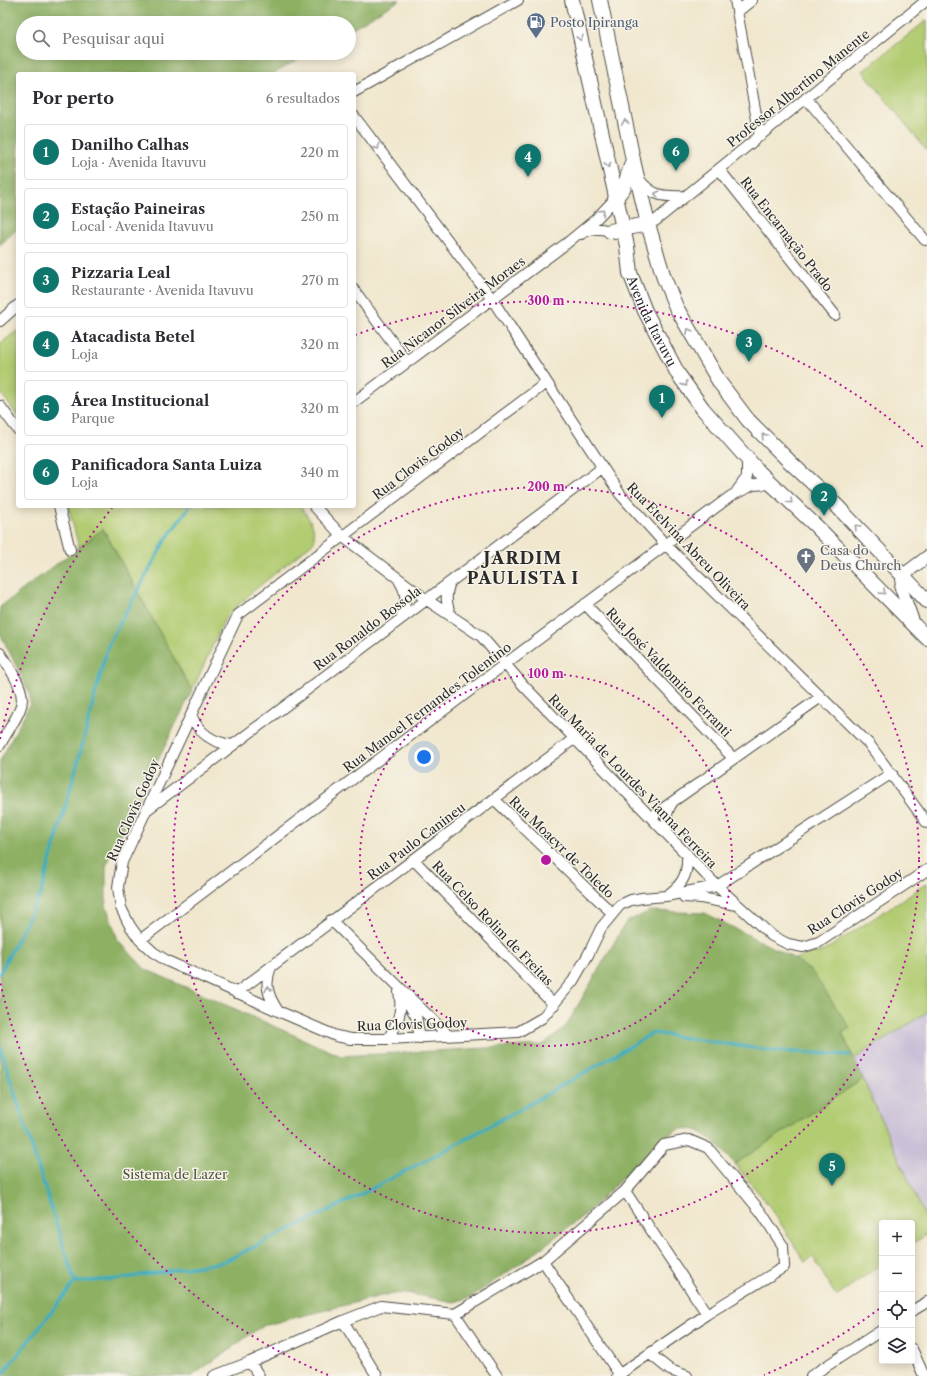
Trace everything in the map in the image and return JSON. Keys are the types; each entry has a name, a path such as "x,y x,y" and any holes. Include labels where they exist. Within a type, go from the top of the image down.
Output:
{"main road":[{"name":"Avenida Itavuvu","path":"572,0 615,199 616,230 626,246 630,273 645,311 678,374 703,409 747,459 927,638"},
{"name":"Avenida Itavuvu","path":"600,0 636,175 648,224 664,278 676,307 720,383 748,420 836,505 927,601"},
{"path":"615,199 624,187 633,160"},
{"path":"616,230 648,224"}],"street":[{"path":"356,91 518,0"},
{"path":"735,0 760,136"},
{"path":"737,12 752,0"},
{"name":"Professor Albertino Manente","path":"648,224 655,221 927,0"},
{"path":"806,98 925,240"},
{"name":"Rua Etelvina Abreu Oliveira","path":"356,119 492,299 620,494 665,544 869,744 892,773 927,823"},
{"name":"Rua Encarnação Prado","path":"719,169 835,315"},
{"path":"636,175 652,193 673,197 686,196"},
{"name":"Rua Nicanor Silveira Moraes","path":"356,400 567,242 596,219 615,199"},
{"name":"Rua Nicanor Silveira Moraes","path":"567,242 586,232 598,229 616,230"},
{"path":"356,293 407,362"},
{"path":"0,321 16,307"},
{"name":"Rua Clovis Godoy","path":"546,383 238,615 122,862 118,887 121,908 130,926 140,940 153,952 167,961 236,993 345,1038 420,1038 518,1032 542,1018 554,1005 573,981 601,928 620,905 631,900 720,889 772,936 788,944 803,947 819,942 927,870"},
{"path":"0,406 16,427"},
{"name":"Rua Manoel Fernandes Tolentino","path":"140,940 505,664 731,496 741,486 747,477 747,459"},
{"name":"Rua Ronaldo Bossola","path":"147,810 602,468"},
{"name":"Rua Manoel Fernandes Tolentino","path":"731,496 753,485 771,484"},
{"path":"60,508 70,550"},
{"name":"Rua Maria de Lourdes Vianna Ferreira","path":"316,508 342,536 427,600 480,636 524,686 720,889"},
{"path":"904,575 927,557"},
{"name":"Avenida Itavuvu","path":"904,575 901,588 915,625"},
{"path":"398,578 405,589 406,600 401,619"},
{"path":"450,582 446,593 446,604 451,616"},
{"name":"Rua José Valdomiro Ferranti","path":"585,604 734,758"},
{"path":"0,653 20,688 22,698 20,708 0,744"},
{"path":"651,817 820,697"},
{"path":"190,715 197,728 212,740 221,744 233,745"},
{"name":"Rua Paulo Canineu","path":"236,993 331,920 575,738"},
{"path":"720,889 892,773"},
{"name":"Rua Moacyr de Toledo","path":"494,799 612,913"},
{"path":"668,834 665,825 666,816 675,800"},
{"path":"666,896 681,885 684,879 688,863 687,854"},
{"name":"Rua Celso Rolim de Freitas","path":"413,859 554,1005"},
{"name":"Rua Clovis Godoy","path":"701,898 720,889"},
{"name":"Rua Clovis Godoy","path":"666,896 701,898 738,905"},
{"path":"331,920 398,988 449,1036"},
{"path":"272,965 267,977 266,988 278,1011"},
{"path":"398,988 416,1016 420,1038"},
{"path":"388,1039 400,1017 402,1004 398,988"},
{"path":"214,1376 250,1362 343,1320 381,1306 455,1314 543,1261 625,1191 664,1145 689,1140 708,1148 765,1218 783,1246 784,1267 707,1314 618,1375 543,1261"},
{"path":"625,1191 707,1314"},
{"path":"915,1309 927,1302"},
{"path":"455,1314 497,1376"},
{"path":"343,1320 377,1376"},
{"path":"811,1376 879,1332"},
{"path":"650,1354 670,1370 687,1376"},
{"path":"915,1356 924,1376"},
{"path":"250,1362 259,1376"}],"shaded area":[{"path":"927,1012 927,1221 854,1059"}],"green space":[{"path":"0,0 400,0 356,26 356,16 16,16 16,60 297,60 276,72 16,72 16,230 0,245"},
{"path":"927,20 927,151 863,71"},
{"path":"16,332 16,413 0,392 0,344"},
{"path":"69,508 302,508 309,518 314,531 314,542 252,592 225,618 192,691 104,530 79,547"},
{"name":"Sistema de Lazer","path":"103,529 192,691 106,866 106,905 118,940 145,969 341,1056 543,1045 566,1026 626,922 650,911 705,913 795,959 812,972 850,1028 842,1033 863,1079 735,1164 711,1139 697,1131 681,1129 664,1137 588,1212 524,1261 471,1297 454,1302 406,1293 385,1295 262,1326 192,1376 0,1376 0,761 30,704 30,694 0,633 0,607"},
{"path":"927,883 927,1012 854,1059 842,1033 849,1028 795,959 808,954 824,951"},
{"path":"863,1079 927,1221 927,1234 915,1242 915,1220 879,1220 879,1266 836,1296 813,1257 805,1262 770,1207 735,1164"}],"waterway":[{"path":"0,973 41,893 76,769 108,645 166,539 189,508"},
{"path":"75,1282 118,1279 223,1262 356,1197 438,1154 537,1100 653,1033 774,1051 850,1055"},
{"path":"0,1047 75,1282 1,1376"}],"place":[{"name":"Posto Ipiranga","path":"536,39"},
{"name":"Panificadora Santa Luiza","path":"676,171"},
{"name":"Atacadista Betel","path":"528,177"},
{"name":"Pizzaria Leal","path":"749,362"},
{"name":"Danilho Calhas","path":"662,418"},
{"name":"Estação Paineiras","path":"824,516"},
{"name":"Casa do Deus Church","path":"806,574"},
{"name":"Área Institucional","path":"832,1186"}],"district":[{"name":"JARDIM PAULISTA I","path":"523,568"}]}
